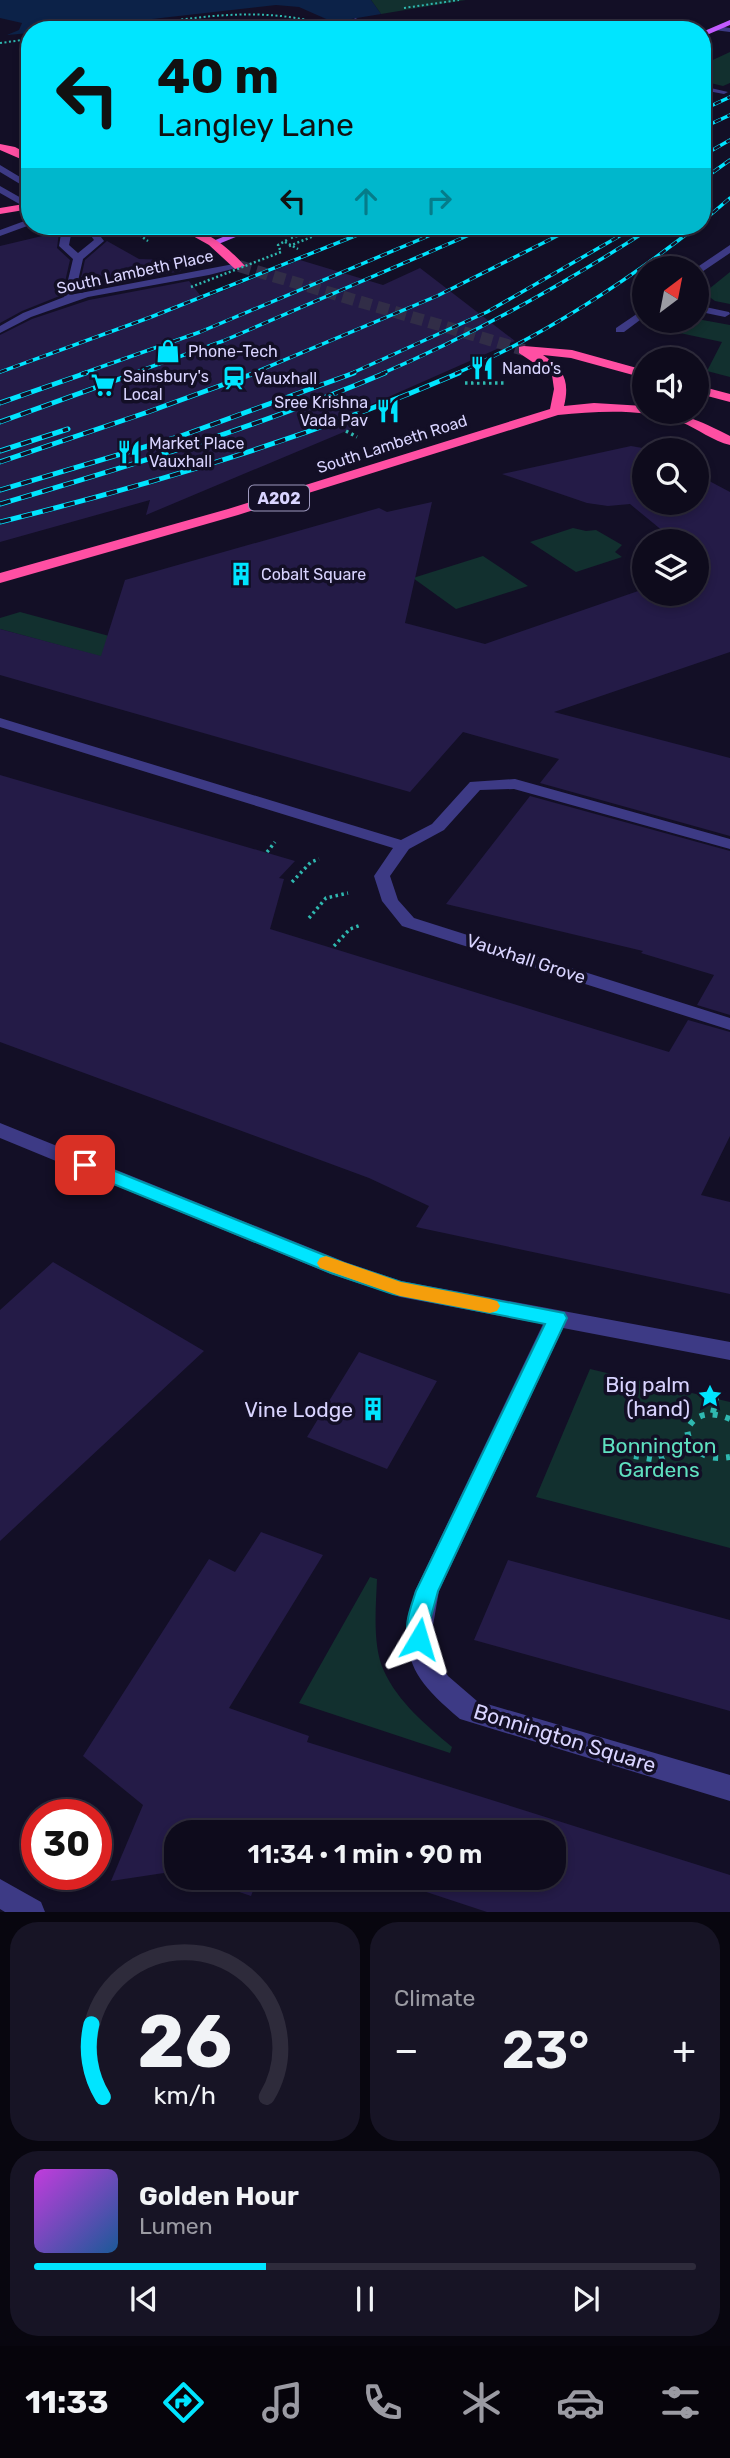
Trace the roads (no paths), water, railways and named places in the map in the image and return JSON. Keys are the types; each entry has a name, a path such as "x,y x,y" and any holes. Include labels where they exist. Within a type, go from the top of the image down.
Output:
{"highway":[{"path":"0,147 21,155"},
{"path":"0,211 21,207"},
{"path":"198,235 213,243 239,266"},
{"path":"556,411 563,385 558,371 524,350 572,354 632,371"},
{"path":"709,392 730,398"},
{"name":"A202","path":"556,411 594,407 632,409"},
{"name":"South Lambeth Road","path":"0,578 246,508 556,411"},
{"path":"695,424 730,441"}],"main road":[{"path":"711,31 730,22"},
{"path":"213,243 234,235"}],"street":[{"path":"717,28 730,30"},
{"path":"711,90 724,92"},
{"path":"0,168 21,181"},
{"path":"0,189 21,201"},
{"path":"0,233 21,225"},
{"path":"66,235 64,246 78,258"},
{"path":"69,300 78,258 99,241 95,235"},
{"path":"709,263 730,248"},
{"name":"South Lambeth Place","path":"1,329 20,317 69,300 239,266"},
{"path":"709,311 725,314"},
{"path":"620,330 632,321"},
{"path":"0,722 403,846"},
{"name":"Vauxhall Grove","path":"730,844 515,784 476,785 438,827 403,846 382,876 390,901 408,922 730,1024"},
{"path":"0,1130 338,1268 400,1289 730,1350"},
{"name":"Bonnington Square","path":"557,1318 427,1591 418,1624 420,1654 438,1686 469,1711 730,1788"},
{"path":"0,1893 32,1912"}],"water":[{"path":"0,0 371,0 381,14 331,21 299,7 276,5 135,21 21,23 0,18"},
{"path":"21,25 21,34 7,35 19,30"}],"tunnel":[{"path":"239,266 524,350"}],"railway":[{"path":"711,106 730,97"},
{"path":"711,124 730,115"},
{"path":"711,151 730,140"},
{"path":"711,174 730,160"},
{"path":"711,214 730,198"},
{"path":"0,372 151,317 357,235"},
{"path":"81,374 200,332 431,235"},
{"path":"131,374 223,341 469,235"},
{"path":"251,374 437,296 559,235"},
{"path":"350,374 487,312 621,235"},
{"path":"381,374 452,342 520,306 640,235"},
{"path":"455,374 519,343 581,308 685,235"},
{"path":"0,403 86,373"},
{"path":"0,422 136,373"},
{"path":"0,462 255,373"},
{"path":"0,490 178,437 354,373"},
{"path":"0,504 194,444 385,373"},
{"path":"0,522 232,457 346,418 459,373"},
{"path":"0,451 68,429"}],"place":[{"name":"Phone-Tech","path":"168,351"},
{"name":"Nando's","path":"482,368"},
{"name":"Vauxhall","path":"234,378"},
{"name":"Sainsbury's Local","path":"103,385"},
{"name":"Sree Krishna Vada Pav","path":"388,411"},
{"name":"Market Place Vauxhall","path":"129,452"},
{"name":"Cobalt Square","path":"241,574"},
{"name":"Big palm (hand)","path":"710,1396"},
{"name":"Vine Lodge","path":"373,1409"}],"park label":[{"name":"Bonnington Gardens","path":"659,1457"}]}
